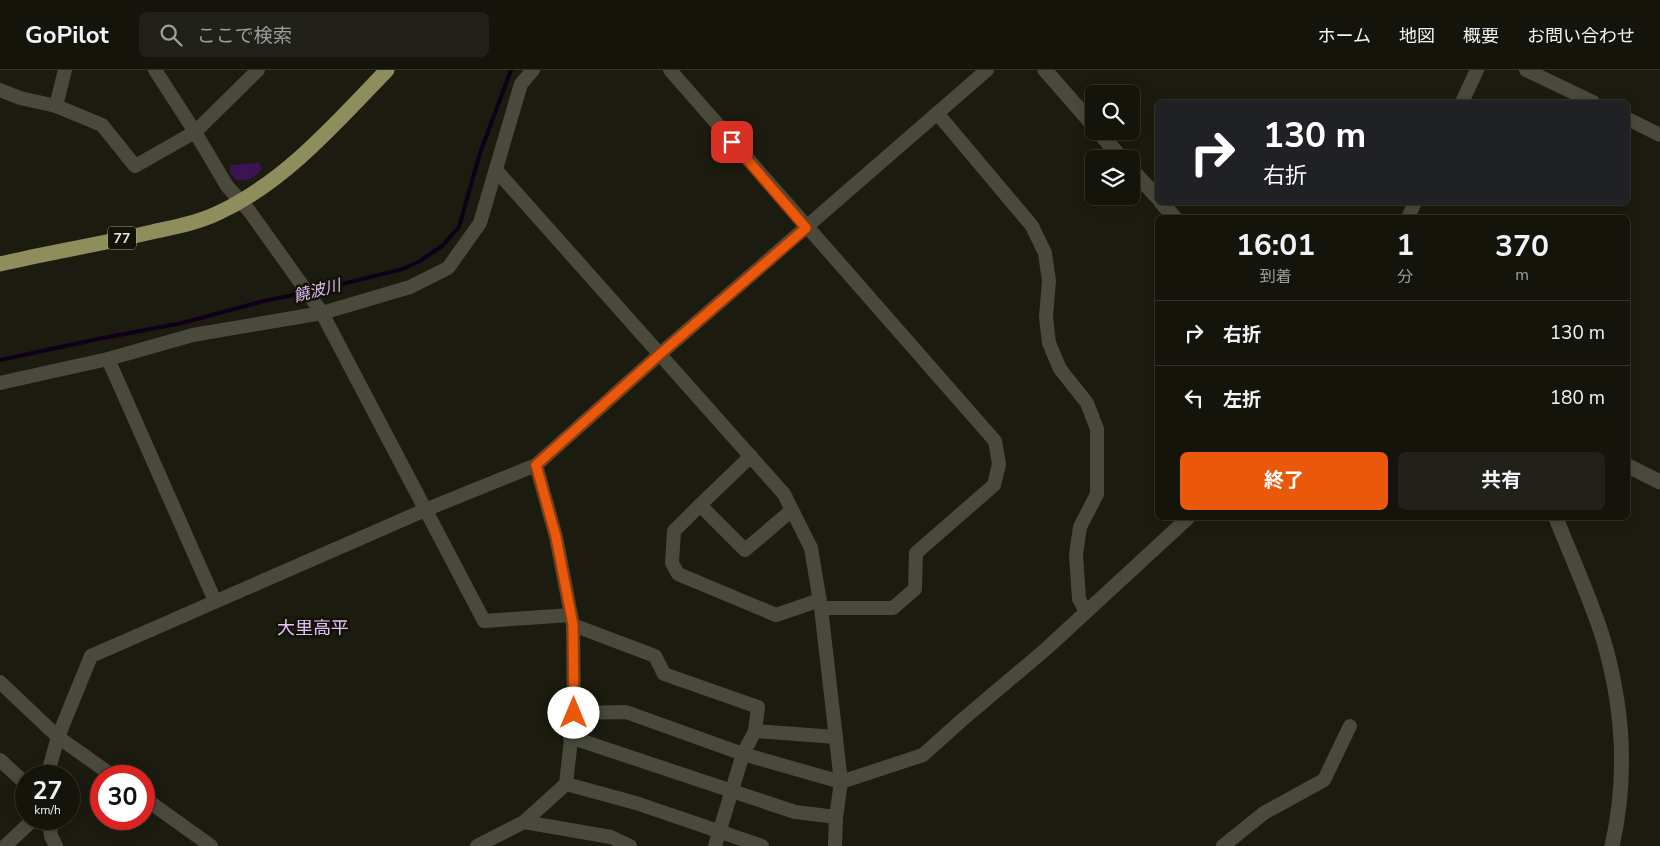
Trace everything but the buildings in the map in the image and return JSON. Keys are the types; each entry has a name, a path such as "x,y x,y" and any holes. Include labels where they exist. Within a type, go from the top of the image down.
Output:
{"main road":[{"name":"77","path":"0,264 189,223 216,214 241,201 294,163 387,70"}],"street":[{"path":"56,106 65,70"},
{"path":"155,70 227,186 241,201 322,313 484,621 572,620 655,656 664,674 758,707 755,731 744,754 715,846"},
{"path":"0,90 20,98 56,106 102,125 135,166 195,132 258,70"},
{"path":"0,383 108,359 194,335 322,313 410,287 448,268 480,223 521,84 533,70"},
{"path":"670,70 806,228 995,441 999,464 994,484 916,553 915,588 894,608 820,604 776,615 678,574 672,563 674,531 751,456"},
{"path":"50,765 58,737 91,656 425,510 536,465 660,354 987,70"},
{"path":"1045,70 1085,116"},
{"path":"1463,100 1477,70"},
{"path":"1526,70 1589,100"},
{"path":"937,113 1032,226 1045,253 1049,281 1046,316 1049,342 1060,369 1087,403 1097,429 1097,494 1080,527 1076,554 1080,599 1086,612"},
{"path":"1630,120 1660,135"},
{"path":"1106,140 1114,150"},
{"path":"496,170 784,494 811,548 820,604 841,782 836,818 835,846"},
{"path":"1140,179 1155,195"},
{"path":"1164,205 1172,215"},
{"path":"108,359 215,601"},
{"path":"482,845 524,822 566,784 574,713 572,620 556,537 536,465"},
{"path":"1630,467 1660,482"},
{"path":"700,505 745,550 792,510"},
{"path":"574,713 626,712 744,754 841,782 923,755 1046,649 1186,520"},
{"path":"1557,520 1602,635 1619,704 1623,765 1618,821 1612,846"},
{"path":"0,682 58,737 98,765"},
{"path":"1223,846 1264,814 1324,780 1350,726"},
{"path":"755,731 836,737"},
{"path":"570,737 795,812 836,818"},
{"path":"0,760 15,774"},
{"path":"566,784 636,803 762,846"},
{"path":"155,806 211,846"},
{"path":"524,822 611,837 630,846"},
{"path":"5,846 22,830"},
{"path":"50,830 56,846"}],"shaded area":[{"path":"259,163 262,169 247,180 235,179 230,172 232,165"}],"waterway":[{"name":"饒波川","path":"310,292 403,269 420,261 442,246 459,227 480,153 511,70"},
{"name":"饒波川","path":"0,360 182,323 264,301 303,293"}],"district":[{"name":"大里高平","path":"313,628"}],"route":[{"path":"574,713 573,625 556,537 536,465 660,354 806,228 732,142"}]}
